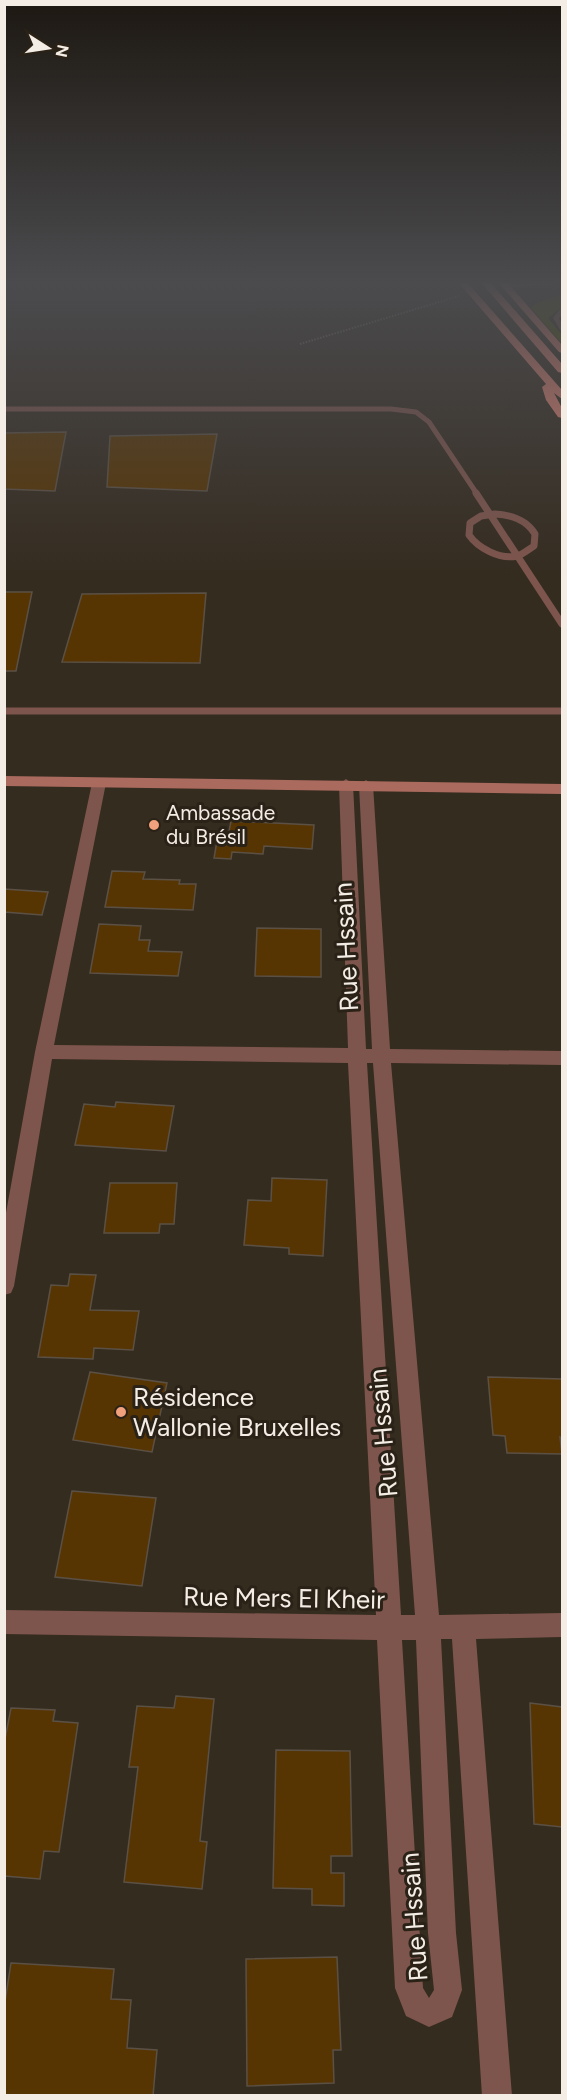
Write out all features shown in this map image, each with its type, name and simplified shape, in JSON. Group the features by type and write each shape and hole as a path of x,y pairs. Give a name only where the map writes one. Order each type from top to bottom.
{"highway":[{"path":"546,379 551,400 562,415"},
{"path":"547,379 562,396"}],"street":[{"path":"4,782 562,789"},
{"path":"4,1286 44,1052 99,783"},
{"name":"Rue Hssain","path":"356,785 381,1055 428,1627 442,1933 447,1990 447,1999 443,2007 436,2012 419,2010 410,2000 357,1054 356,785"},
{"path":"44,1052 562,1058"},
{"name":"Rue Mers El Kheir","path":"4,1622 389,1628 562,1625"},
{"path":"463,1626 497,2096"}],"lane":[{"path":"4,409 391,409 412,411 428,420 562,624"},
{"path":"490,514 520,519 534,531 536,540 534,546 517,556 492,552 477,544 470,538 468,531 470,523 490,514"},
{"path":"4,711 562,711"}],"building":[{"path":"66,432 55,491 4,489 4,433"},
{"path":"217,434 207,491 107,487 110,436"},
{"path":"4,592 32,592 16,671 4,671"},
{"path":"206,593 200,663 62,662 82,594"},
{"path":"231,821 314,825 312,849 264,846 263,854 232,852 231,859 214,858 217,841 227,842"},
{"path":"112,871 145,872 143,879 180,880 179,884 196,884 193,910 105,907"},
{"path":"4,889 48,892 42,915 4,912"},
{"path":"99,924 141,926 139,940 150,940 148,951 182,952 178,976 90,973"},
{"path":"257,928 321,929 321,977 255,976"},
{"path":"116,1102 174,1106 166,1151 75,1145 84,1104 115,1107"},
{"path":"272,1178 327,1180 323,1256 289,1254 289,1248 244,1245 248,1200 271,1201"},
{"path":"110,1183 177,1183 174,1224 160,1224 159,1233 104,1233"},
{"path":"70,1274 96,1275 90,1310 139,1311 133,1350 94,1348 93,1359 38,1357 51,1285 68,1286"},
{"name":"Résidence Wallonie Bruxelles","path":"90,1372 167,1383 152,1452 73,1440"},
{"path":"488,1377 562,1379 562,1438 560,1437 562,1454 507,1453 505,1436 493,1435"},
{"path":"72,1491 156,1498 142,1586 55,1577"},
{"path":"176,1696 214,1699 200,1841 207,1842 202,1889 124,1882 138,1767 129,1767 137,1706 174,1708"},
{"path":"530,1703 562,1707 562,1827 534,1824"},
{"path":"11,1708 55,1710 53,1721 78,1723 59,1852 44,1851 40,1879 4,1876 4,1744"},
{"path":"276,1750 350,1751 352,1856 331,1856 331,1873 344,1873 344,1906 312,1905 312,1889 273,1888"},
{"path":"337,1957 341,2050 333,2050 334,2083 247,2086 246,1959"},
{"path":"11,1963 114,1969 111,1999 131,2000 127,2048 157,2050 153,2096 4,2096 4,2008"}],"place":[{"name":"Ambassade du Brésil","path":"154,825"},
{"name":"Résidence Wallonie Bruxelles","path":"121,1412"}]}
